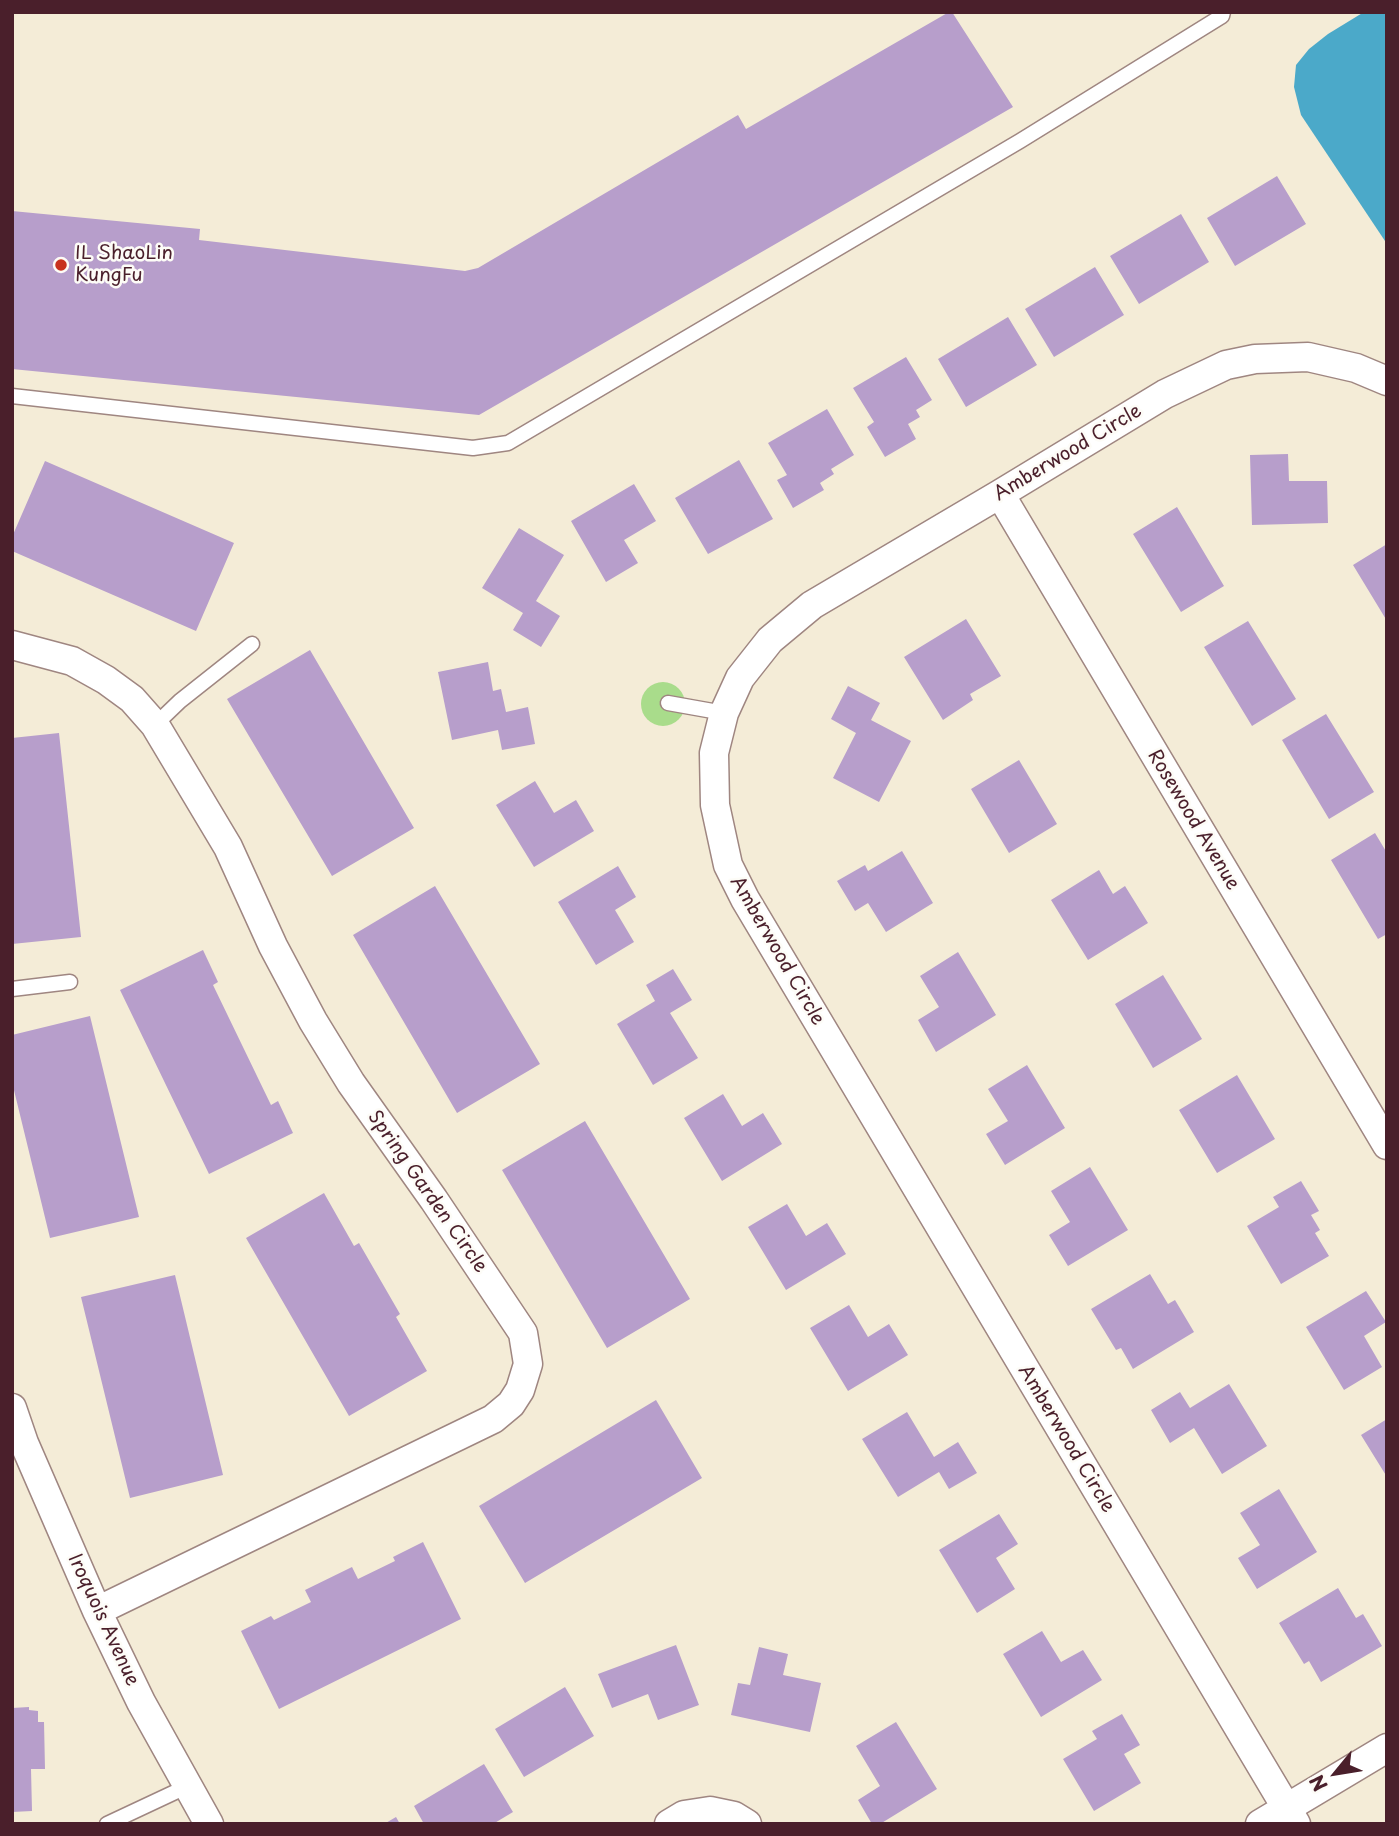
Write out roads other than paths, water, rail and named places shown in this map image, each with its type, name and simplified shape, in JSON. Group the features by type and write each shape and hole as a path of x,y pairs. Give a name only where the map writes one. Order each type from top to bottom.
{"street":[{"name":"Amberwood Circle","path":"1291,1816 745,899 729,865 715,805 714,754 724,713 740,678 771,640 812,604 1165,394 1226,365 1255,359 1308,358 1356,368 1387,381"},
{"name":"Rosewood Avenue","path":"1000,494 1387,1145"},
{"name":"Spring Garden Circle","path":"12,646 72,662 107,680 132,699 155,725 228,847 273,946 313,1021 351,1083 523,1333 528,1364 520,1390 511,1404 493,1419 97,1611"},
{"name":"Iroquois Avenue","path":"12,1408 29,1455 97,1611 141,1702 209,1824"},
{"path":"1260,1824 1291,1816 1387,1748"},
{"path":"669,1824 684,1815 710,1811 734,1816 747,1824"}],"lane":[{"path":"12,396 473,448 508,443 1020,141 1222,16 1223,12"},
{"path":"155,725 180,701 252,644"},
{"path":"668,703 724,713"},
{"path":"12,989 70,982"},
{"path":"107,1824 188,1786"}],"water":[{"path":"1364,12 1387,12 1387,244 1301,115 1294,87 1296,65 1309,49"}],"place":[{"name":"IL ShaoLin KungFu","path":"61,265"}]}
